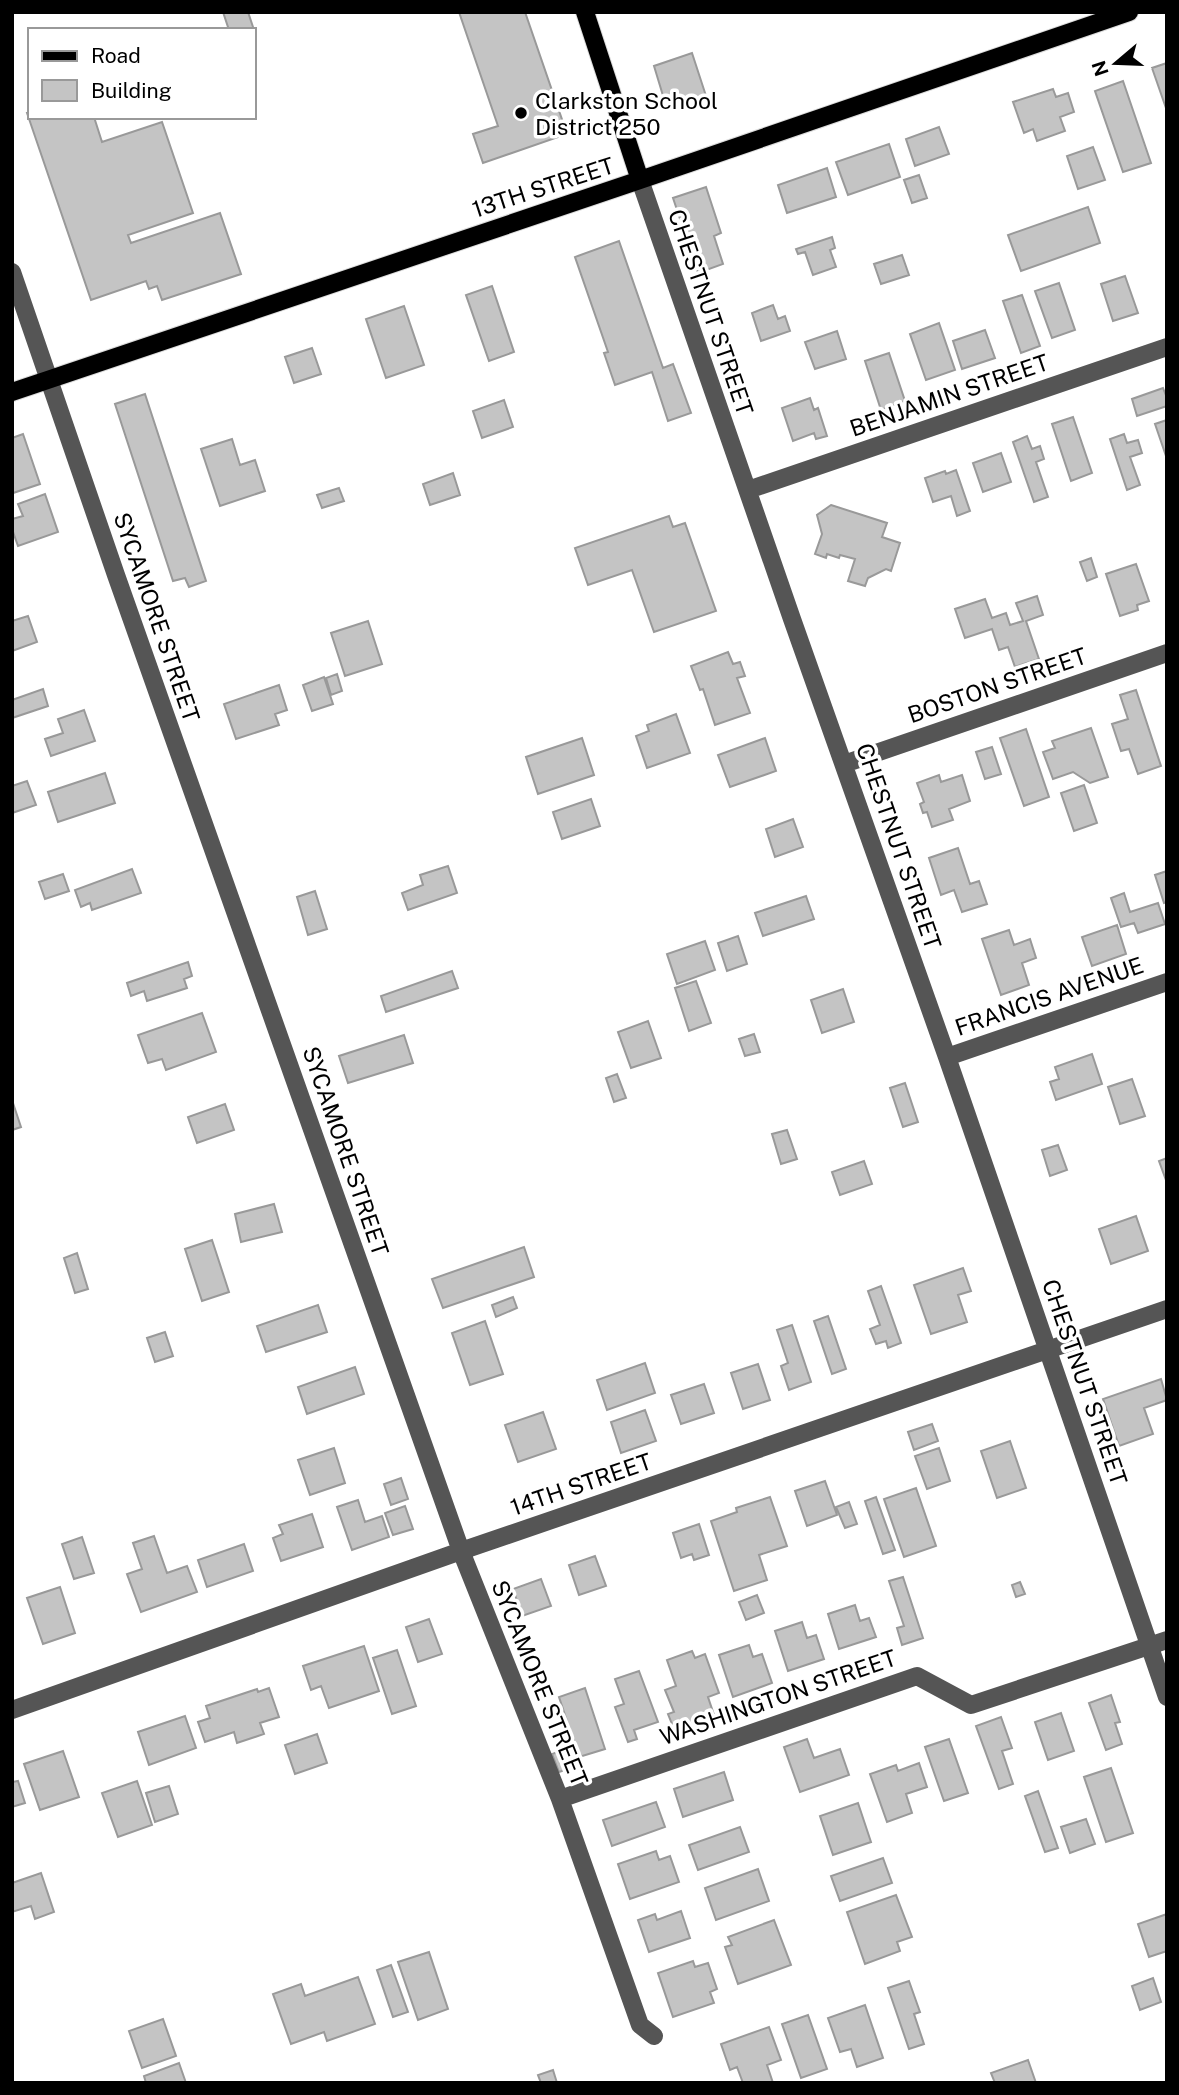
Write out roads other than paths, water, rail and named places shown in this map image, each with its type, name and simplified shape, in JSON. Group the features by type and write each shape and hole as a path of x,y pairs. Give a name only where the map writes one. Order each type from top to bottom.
{"main road":[{"name":"CHESTNUT STREET","path":"585,12 640,180"},
{"name":"13TH STREET","path":"12,392 1129,12"}],"street":[{"name":"CHESTNUT STREET","path":"640,180 947,1057 1167,1697"},
{"name":"SYCAMORE STREET","path":"12,272 116,575 461,1551 560,1799 640,2025 654,2036"},
{"name":"BENJAMIN STREET","path":"747,490 1167,347"},
{"name":"BOSTON STREET","path":"844,764 1167,653"},
{"name":"FRANCIS AVENUE","path":"947,1057 1167,982"},
{"name":"14TH STREET","path":"12,1710 461,1551 1167,1309"},
{"name":"WASHINGTON STREET","path":"560,1799 917,1676 971,1706 1167,1640"}],"place":[{"name":"Clarkston School District 250","path":"521,113"}]}
